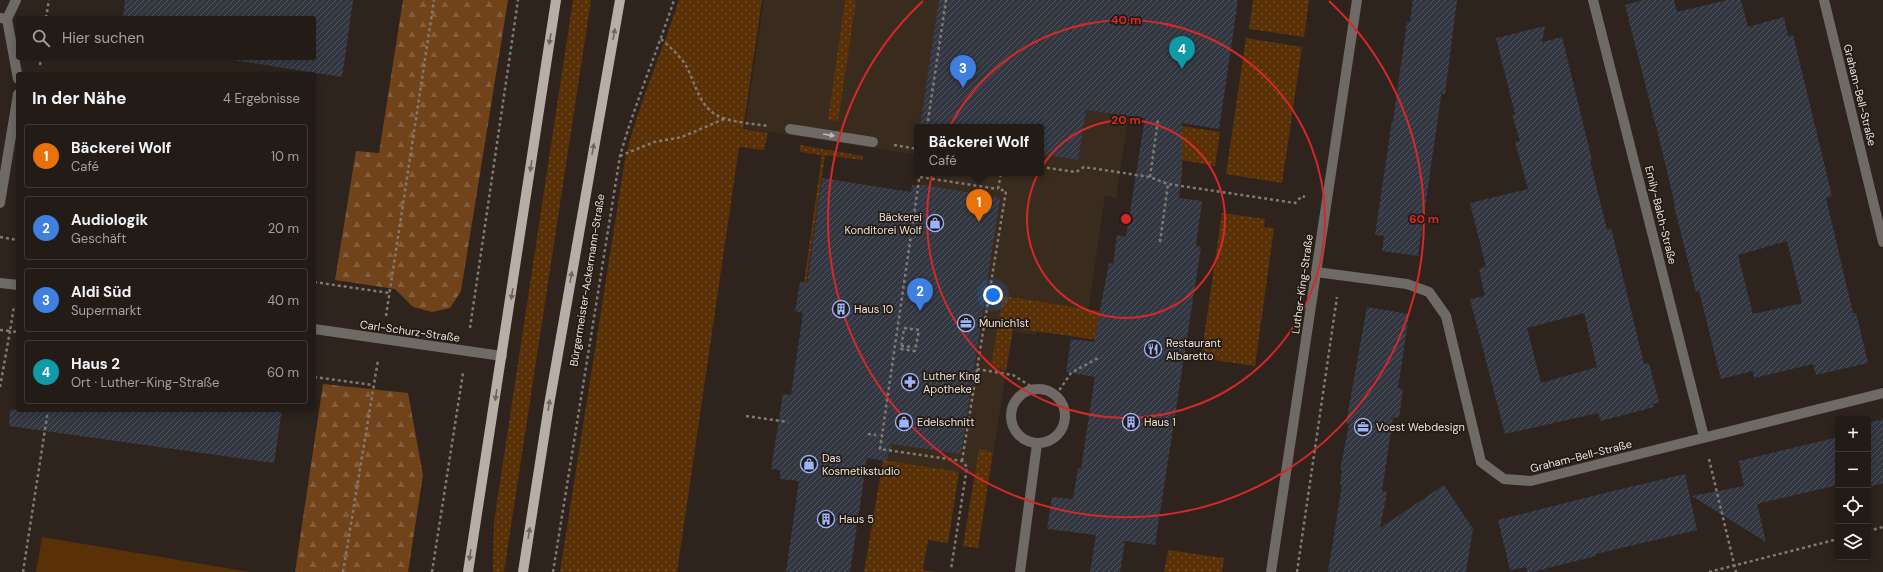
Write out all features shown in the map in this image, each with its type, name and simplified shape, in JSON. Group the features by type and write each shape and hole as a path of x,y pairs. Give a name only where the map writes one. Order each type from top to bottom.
{"main road":[{"path":"468,572 556,0"},
{"name":"Bürgermeister-Ackermann-Straße","path":"524,572 549,405 620,0"}],"street":[{"path":"16,0 3,18 16,72"},
{"name":"Luther-King-Straße","path":"1271,572 1357,0"},
{"name":"Emily-Balch-Straße","path":"1593,0 1704,437"},
{"name":"Graham-Bell-Straße","path":"1824,0 1883,242"},
{"path":"0,203 16,106"},
{"path":"790,129 873,142"},
{"name":"Graham-Bell-Straße","path":"1316,272 1407,284 1429,292 1446,316 1481,462 1504,479 1531,482 1704,437 1883,393"},
{"path":"0,283 16,285"},
{"name":"Carl-Schurz-Straße","path":"316,329 502,356"},
{"path":"1035,389 1042,389 1056,395 1065,410 1064,426 1060,434 1053,440 1037,444 1028,442 1021,438 1015,431 1011,422 1014,404 1026,392 1035,389"},
{"path":"1020,572 1037,444"}],"path":[{"path":"46,16 50,0"},
{"path":"343,572 373,385 382,339 434,0"},
{"path":"432,572 518,0"},
{"name":"Bürgermeister-Ackermann-Straße","path":"553,572 620,156 634,108 661,39 674,0"},
{"path":"927,124 946,0"},
{"path":"661,39 676,53 685,65 698,96 710,110 725,119 790,129"},
{"path":"620,156 654,142 682,137 725,119"},
{"path":"1150,177 1158,120"},
{"path":"1044,167 1076,172 1084,167 1150,177 1168,184 1295,203 1302,196 1327,200"},
{"path":"998,190 1000,176"},
{"path":"951,570 967,467 962,461 880,449 920,177 1006,191 962,461"},
{"path":"1160,242 1168,184"},
{"path":"0,237 16,240"},
{"path":"316,282 389,293"},
{"path":"904,328 919,330 915,351 901,348 902,346 904,328"},
{"path":"0,386 10,331 16,332"},
{"path":"895,345 912,347"},
{"path":"1056,395 1071,373 1098,358"},
{"path":"977,369 1012,375 1035,389"},
{"path":"316,377 373,385"},
{"path":"24,572 48,412"},
{"path":"746,416 788,422"},
{"path":"868,434 876,435"},
{"path":"1704,437 1736,572"},
{"path":"1871,530 1883,527"},
{"path":"1709,572 1835,540"}],"shaded area":[{"path":"573,0 591,0 504,572 493,572 494,522"},
{"path":"679,0 762,0 743,129 768,133 764,150 739,147 677,572 560,572 625,159 643,98"},
{"path":"764,0 1146,0 1116,198 1105,196 1088,312 1040,306 1036,335 1013,331 989,477 879,460 916,198 920,176 1044,176 1044,124 914,124 914,155 745,128"},
{"path":"845,0 856,0 838,121 828,120"},
{"path":"1253,0 1309,0 1304,37 1249,29"},
{"path":"1246,38 1302,47 1282,183 1226,174"},
{"path":"1169,124 1220,132 1215,166 1175,159"},
{"path":"800,145 863,156 862,160 825,155 806,283 804,283 822,155 800,152"},
{"path":"1222,213 1265,219 1264,227 1274,228 1255,366 1201,358"},
{"path":"1003,296 1104,312 1099,340 1013,328 1006,370 991,367"},
{"path":"979,449 993,452 978,548 963,546"},
{"path":"883,460 959,472 948,543 928,540 923,570 934,572 864,572"},
{"path":"42,537 250,572 36,572"},
{"path":"1168,550 1224,558 1222,572 1164,572"}],"green space":[{"path":"403,0 508,0 461,291 450,308 432,312 413,307 395,289 335,280 356,151 379,153"},
{"path":"323,384 408,393 423,475 408,572 295,572"}],"building":[{"path":"125,0 353,0 342,77 233,60 316,60 316,16 123,16"},
{"path":"939,0 1238,0 1219,129 1182,123 1182,172 1179,198 1202,201 1196,246 1201,247 1155,545 1125,541 1120,572 1090,572 1096,535 1047,529 1052,497 1073,499 1078,468 1081,469 1095,377 1066,372 1071,339 1094,342 1109,263 1113,264 1117,235 1126,237 1145,118 1086,110 1078,160 1044,154 1044,124 920,124"},
{"path":"1413,0 1457,0 1445,94 1443,95 1442,90 1418,256 1382,251 1384,236 1375,235 1407,22 1410,22"},
{"path":"1643,0 1674,0 1677,12 1727,0 1741,0 1748,27 1784,17 1788,36 1793,35 1832,196 1826,198 1853,313 1856,313 1868,363 1816,375 1813,364 1754,378 1753,371 1721,379 1699,291 1696,292 1625,5","holes":["1787,241 1802,303 1753,314 1738,255"]},
{"path":"1545,26 1542,42 1562,37 1592,160 1590,160 1607,230 1611,228 1644,364 1649,363 1659,402 1653,404 1654,407 1601,421 1598,413 1505,434 1470,299 1485,296 1479,269 1486,267 1470,203 1528,189 1515,142 1520,141 1512,115 1515,114 1496,38","holes":["1584,313 1597,367 1541,383 1527,328"]},
{"path":"822,178 911,192 912,185 924,185 1000,198 961,454 892,444 886,461 867,458 850,572 786,572 799,481 780,479 780,470 771,469 783,394 791,395 803,313 795,311 800,282 807,283"},
{"path":"1367,307 1409,314 1398,388 1403,389 1399,418 1393,417 1382,491 1387,492 1380,528 1444,485 1473,529 1466,572 1328,572 1342,485 1340,485 1342,470 1340,470 1349,424 1346,423"},
{"path":"10,410 16,410 16,412 282,412 274,463 9,426"},
{"path":"1883,419 1883,483 1871,486 1871,452 1871,422"},
{"path":"1835,438 1835,486 1757,504 1766,542 1692,496 1744,486 1739,461"},
{"path":"1685,474 1697,530 1596,554 1596,556 1532,572 1527,572 1526,567 1510,570 1498,520"}],"place":[{"name":"Haus 2","path":"1182,69"},
{"name":"Aldi Süd","path":"963,88"},
{"name":"Bäckerei Wolf","path":"979,222"},
{"name":"Bäckerei Konditorei Wolf","path":"935,223"},
{"name":"Haus 10","path":"841,309"},
{"name":"Audiologik","path":"920,311"},
{"name":"Munich1st","path":"966,323"},
{"name":"Restaurant Albaretto","path":"1153,349"},
{"name":"Luther King Apotheke","path":"910,382"},
{"name":"Edelschnitt","path":"904,422"},
{"name":"Haus 1","path":"1131,422"},
{"name":"Voest Webdesign","path":"1363,427"},
{"name":"Das Kosmetikstudio","path":"809,464"},
{"name":"Haus 5","path":"826,519"}]}
